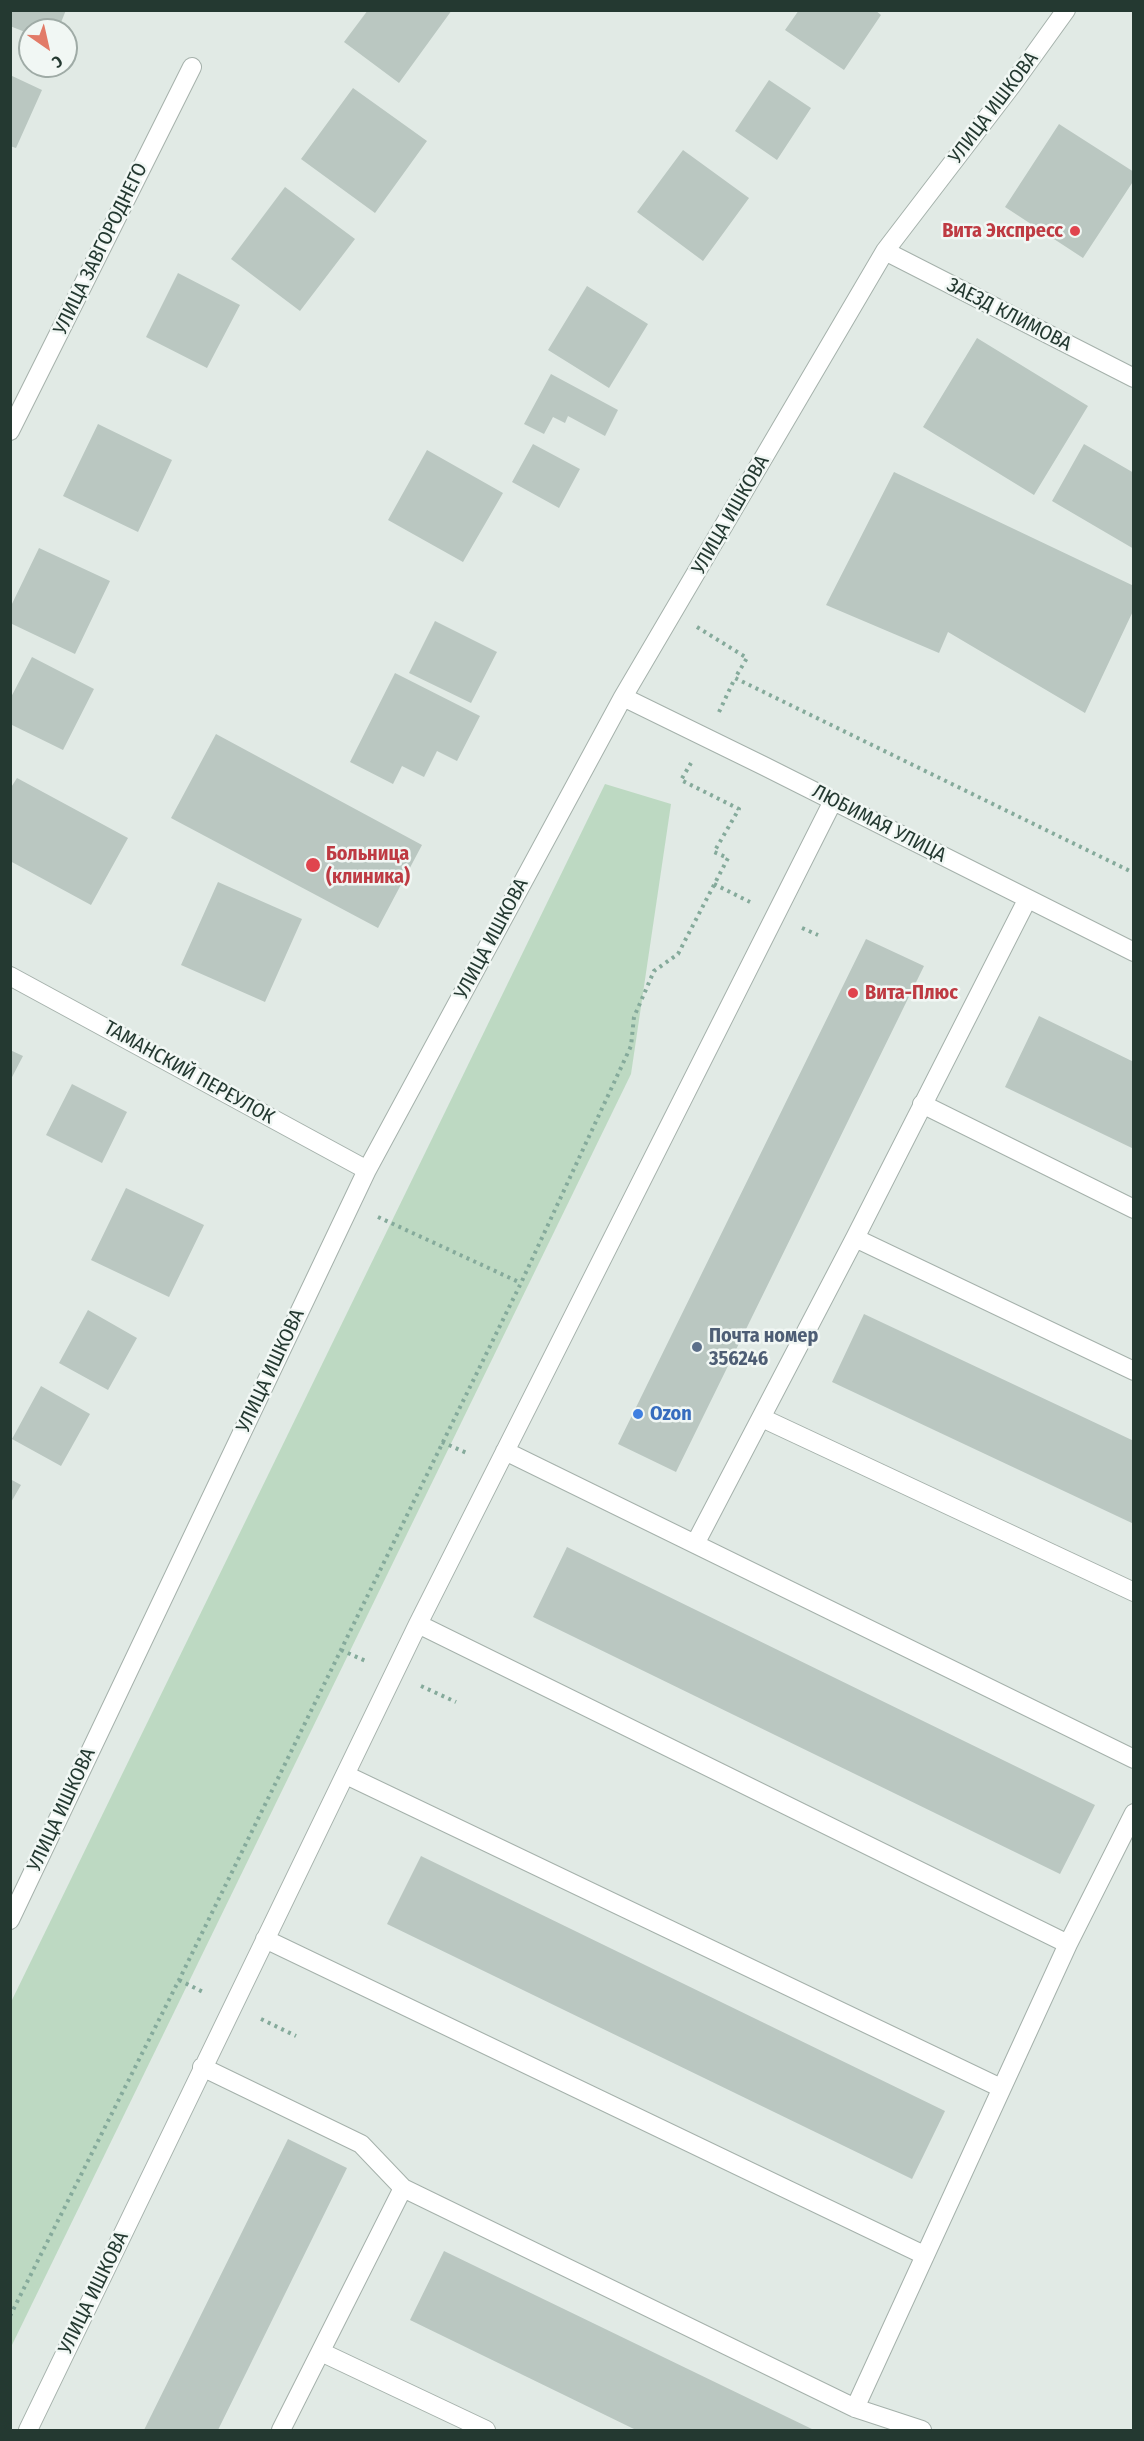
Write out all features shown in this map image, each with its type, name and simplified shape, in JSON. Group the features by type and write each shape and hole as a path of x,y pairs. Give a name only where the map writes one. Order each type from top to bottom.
{"street":[{"name":"УЛИЦА ИШКОВА","path":"10,1920 367,1170 623,697 885,251 1012,85 1066,10"},
{"name":"УЛИЦА ЗАВГОРОДНЕГО","path":"10,431 192,67"},
{"name":"ЗАЕЗД КЛИМОВА","path":"885,251 1134,378"},
{"name":"ЛЮБИМАЯ УЛИЦА","path":"623,697 1134,952"},
{"name":"УЛИЦА ИШКОВА","path":"28,2430 417,1624 833,801"},
{"path":"695,1544 1028,900"},
{"name":"ТАМАНСКИЙ ПЕРЕУЛОК","path":"10,976 367,1170"},
{"path":"922,1104 1134,1209"},
{"path":"855,1238 1134,1371"},
{"path":"762,1418 1134,1592"},
{"path":"504,1451 1134,1759"},
{"path":"417,1624 1068,1944"},
{"path":"346,1775 1001,2088"},
{"path":"855,2408 1068,1944 1134,1813"},
{"path":"265,1939 924,2255"},
{"path":"202,2067 361,2144 403,2188 855,2408 922,2430"},
{"path":"282,2430 403,2188"},
{"path":"321,2352 486,2430"}],"path":[{"path":"674,613 747,658 735,678 1134,873"},
{"path":"10,2316 521,1283 631,1046 634,1017 654,971 678,954 728,858 714,852 738,808 681,780"},
{"path":"378,1216 521,1283"}],"green space":[{"path":"605,784 671,804 631,1074 11,2347 11,2002"}],"building":[{"path":"10,10 66,10 63,18 18,18 18,29 10,26"},
{"path":"368,10 452,10 399,83 344,42"},
{"path":"799,10 875,10 881,15 844,70 785,30"},
{"path":"10,75 42,90 16,148 10,146"},
{"path":"769,80 811,108 777,160 735,131"},
{"path":"353,88 427,141 375,213 301,159"},
{"path":"1059,124 1134,172 1134,180 1083,258 1005,207"},
{"path":"683,150 749,198 703,261 637,212"},
{"path":"285,187 355,239 300,311 231,259"},
{"path":"178,273 240,305 207,368 146,337"},
{"path":"587,286 648,324 609,388 548,350"},
{"path":"977,338 1088,406 1034,495 923,427"},
{"path":"551,374 618,410 605,436 568,416 565,423 553,417 544,434 524,424"},
{"path":"98,424 172,460 138,532 63,496"},
{"path":"533,444 580,469 559,508 512,482"},
{"path":"1084,444 1134,473 1134,549 1052,501"},
{"path":"427,450 503,493 463,562 388,520"},
{"path":"894,472 1134,586 1134,609 1085,713 948,632 939,653 826,605"},
{"path":"39,548 110,581 75,654 10,623 10,608"},
{"path":"435,621 497,652 471,703 409,673"},
{"path":"32,657 94,689 63,750 10,724 10,699"},
{"path":"395,673 480,716 457,761 437,751 424,777 402,766 393,784 350,762"},
{"path":"216,734 422,845 378,928 171,818"},
{"path":"17,778 128,838 91,905 10,861 10,789"},
{"path":"218,882 302,919 265,1002 181,965"},
{"path":"866,939 924,966 676,1472 618,1444"},
{"path":"1039,1016 1134,1062 1134,1149 1005,1087"},
{"path":"10,1050 23,1056 10,1081"},
{"path":"72,1084 127,1112 102,1163 46,1135"},
{"path":"126,1188 204,1225 169,1297 91,1260"},
{"path":"88,1310 137,1338 108,1390 59,1363"},
{"path":"864,1314 1134,1441 1134,1524 832,1382"},
{"path":"41,1386 90,1414 61,1466 12,1439"},
{"path":"10,1479 21,1485 10,1504"},
{"path":"567,1547 1095,1805 1060,1874 533,1617"},
{"path":"421,1856 945,2111 912,2179 387,1924"},
{"path":"288,2139 347,2168 218,2430 144,2430"},
{"path":"444,2251 814,2430 636,2430 410,2320"}],"place":[{"name":"Вита Экспресс","path":"1075,231"},
{"name":"Больница (клиника)","path":"313,865"},
{"name":"Вита-Плюс","path":"853,993"},
{"name":"Почта номер 356246","path":"697,1347"},
{"name":"Ozon","path":"638,1414"}]}
